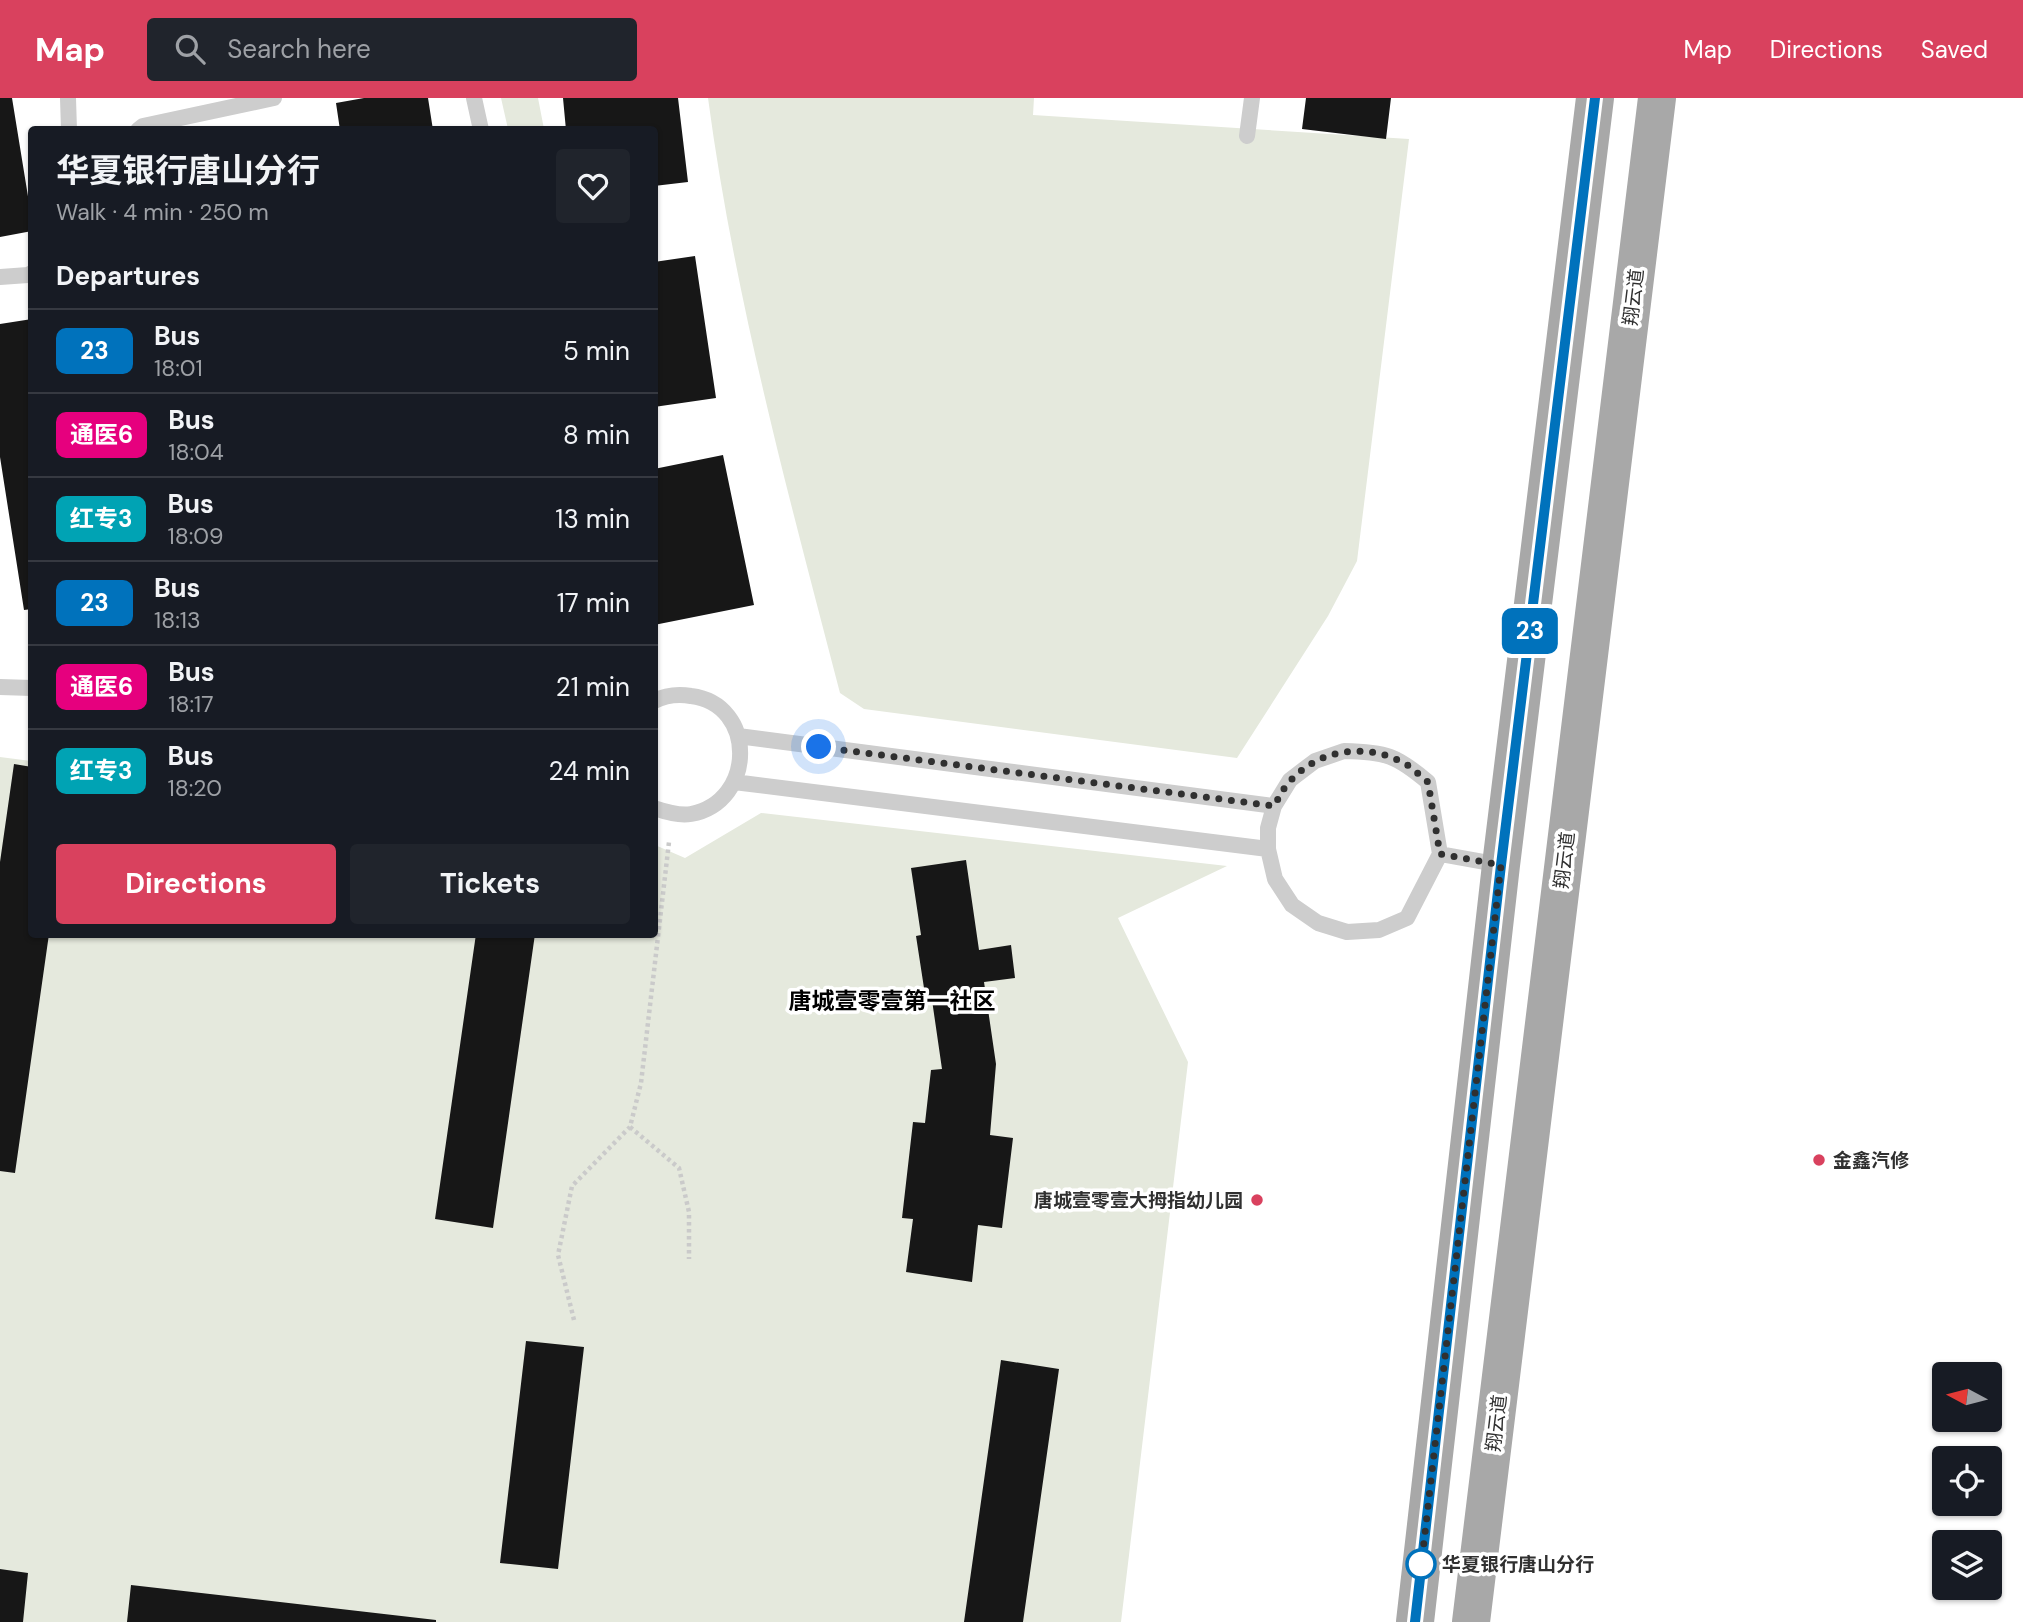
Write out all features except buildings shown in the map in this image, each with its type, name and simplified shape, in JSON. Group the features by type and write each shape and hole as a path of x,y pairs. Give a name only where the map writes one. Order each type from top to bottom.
{"main road":[{"path":"1415,1622 1501,865 1595,98"},
{"name":"翔云道","path":"1471,1622 1657,98"}],"lane":[{"path":"68,98 69,126"},
{"path":"143,126 274,98"},
{"path":"474,98 480,126"},
{"path":"1247,136 1252,98"},
{"path":"0,277 28,275"},
{"path":"0,687 28,688"},
{"path":"658,699 679,695 698,697 716,705 730,719 738,736 741,752 740,767 724,797 708,808 691,814 673,814 658,809"},
{"path":"738,736 1274,806"},
{"path":"1344,751 1375,751 1404,762 1428,782 1440,854 1407,918 1378,930 1348,932 1318,923 1292,905 1275,879 1268,849 1268,828 1274,806 1290,780 1315,761 1344,751"},
{"path":"734,782 1268,849"},
{"path":"1440,854 1501,865"}],"path":[{"path":"574,1320 558,1255 572,1186 630,1126 641,1083 673,814"},
{"path":"630,1126 679,1168 690,1212 689,1259"}],"shaded area":[{"path":"501,98 538,98 543,126 507,126"},
{"path":"708,98 1034,98 1033,115 1409,139 1357,561 1328,616 1237,758 864,709 840,693 748,323 719,174"},
{"path":"0,757 28,761 28,938 658,938 658,846 685,858 761,813 1227,866 1118,918 1188,1062 1121,1622 0,1622"}],"bus line":[{"name":"23","path":"1415,1622 1501,865 1595,98"}],"place":[{"name":"金鑫汽修","path":"1819,1160"},
{"name":"唐城壹零壹大拇指幼儿园","path":"1257,1200"},
{"name":"华夏银行唐山分行","path":"1421,1564"}],"district":[{"name":"唐城壹零壹第一社区","path":"892,1001"}],"route":[{"path":"819,747 1274,806 1290,780 1315,761 1344,751 1375,751 1404,762 1428,782 1440,854 1501,865 1421,1568 1421,1564"}]}
